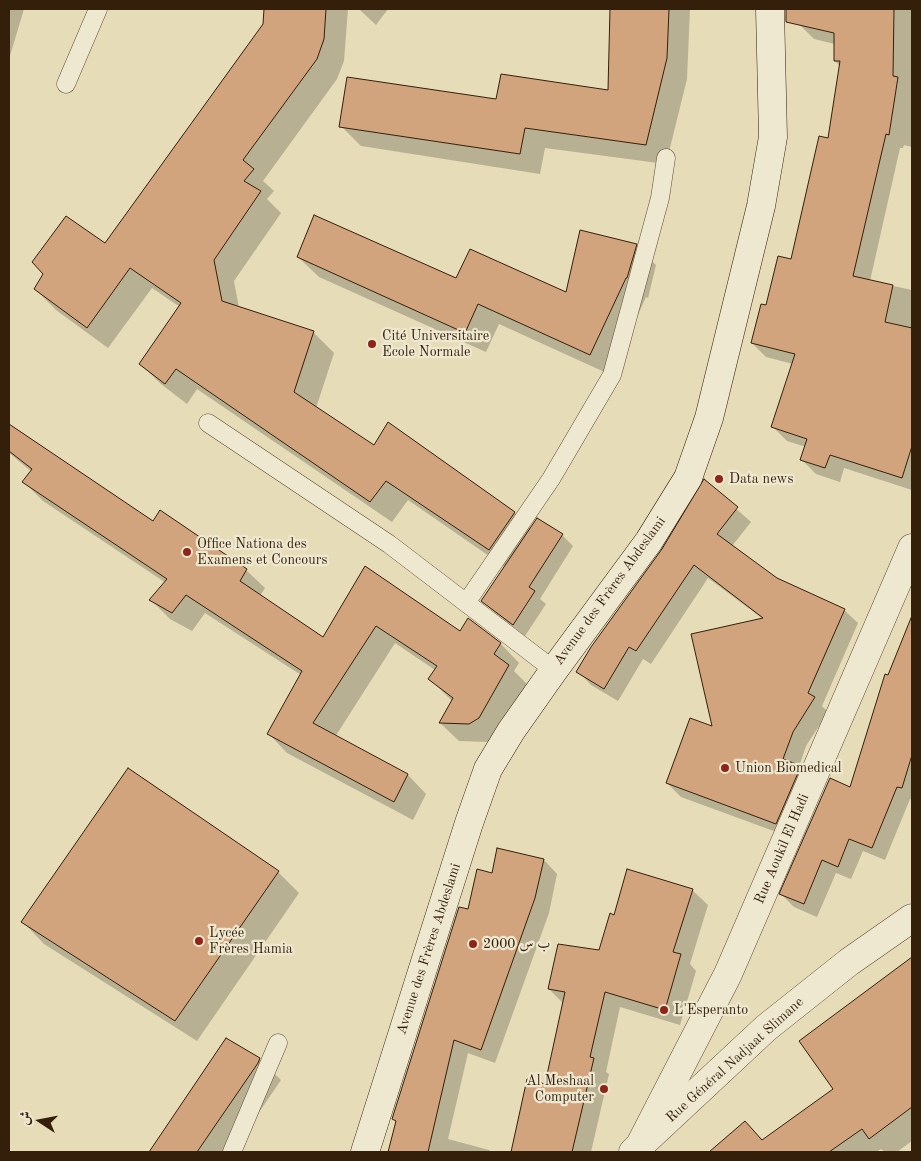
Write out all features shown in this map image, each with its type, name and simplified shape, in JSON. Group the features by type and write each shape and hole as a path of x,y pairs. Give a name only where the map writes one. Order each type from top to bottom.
{"main road":[{"name":"Avenue des Frères Abdeslami","path":"365,1152 469,823 488,769 511,731 554,670 649,541 688,478 709,418 761,206 773,137 770,9"},
{"name":"Rue Aoukil El Hadi","path":"636,1148 728,974 912,548"},
{"name":"Rue Général Nadjaat Slimane","path":"636,1148 766,1028 849,962 912,918"}],"lane":[{"path":"66,84 98,9"},
{"path":"466,603 552,479 612,375 660,198 666,158"},
{"path":"208,424 389,544 554,670"},
{"path":"232,1152 278,1043"}],"building":[{"path":"264,9 326,9 324,39 317,59 243,160 254,169 244,181 261,191 214,260 222,301 314,331 294,392 374,445 388,422 515,512 489,550 386,481 370,502 176,369 165,384 139,364 181,303 130,268 87,328 34,289 43,274 32,262 66,216 105,243 263,24"},
{"path":"610,9 669,9 667,58 646,145 525,128 520,154 339,127 347,77 496,99 501,74 608,90"},
{"path":"786,9 894,9 893,76 898,77 889,135 886,134 853,276 893,285 885,322 912,328 912,446 902,478 830,455 825,468 800,460 807,439 771,427 795,354 751,343 761,304 766,305 778,256 791,259 819,136 828,138 840,61 834,61 834,33 786,22"},
{"path":"314,215 456,278 470,249 566,292 580,230 637,244 627,278 590,355 478,304 465,333 297,257"},
{"path":"9,424 153,521 160,510 247,569 240,581 323,637 365,566 460,631 468,618 501,643 494,654 509,665 479,718 469,724 439,723 453,698 428,679 437,666 376,626 313,723 408,774 394,802 267,734 302,671 186,595 172,613 149,600 167,579 22,482 32,469 9,451"},
{"path":"704,479 738,507 717,534 777,578 845,609 808,693 815,697 793,732 783,759 801,766 776,824 666,783 690,718 712,726 691,634 763,618 694,565 636,651 629,647 604,689 576,672 591,647 662,549"},
{"path":"537,518 563,534 529,587 535,591 513,625 481,601"},
{"path":"911,618 912,755 902,788 897,787 872,848 849,839 838,867 822,860 804,904 779,894 830,778 850,787 885,674 888,675"},
{"path":"128,768 279,871 175,1021 21,922"},
{"path":"497,848 544,859 535,898 481,1050 454,1040 428,1152 388,1152 396,1121 392,1119 459,907 468,909 477,869 492,873"},
{"path":"627,869 693,889 673,952 681,954 665,1010 605,992 590,1057 594,1058 572,1152 511,1152 527,1079 545,1084 565,992 548,989 558,944 599,950 610,913 614,915"},
{"path":"912,957 912,1107 869,1139 862,1129 829,1152 709,1152 745,1121 762,1140 833,1089 799,1041"},
{"path":"226,1038 260,1058 258,1063 197,1152 149,1152"}],"place":[{"name":"Cité Universitaire Ecole Normale","path":"372,344"},
{"name":"Data news","path":"719,479"},
{"name":"Office Nationa des Examens et Concours","path":"187,552"},
{"name":"Union Biomedical","path":"725,768"},
{"name":"Lycée Frères Hamia","path":"199,941"},
{"name":"ب س 2000","path":"473,944"},
{"name":"L'Esperanto","path":"664,1010"},
{"name":"Al Meshaal Computer","path":"604,1089"}]}
